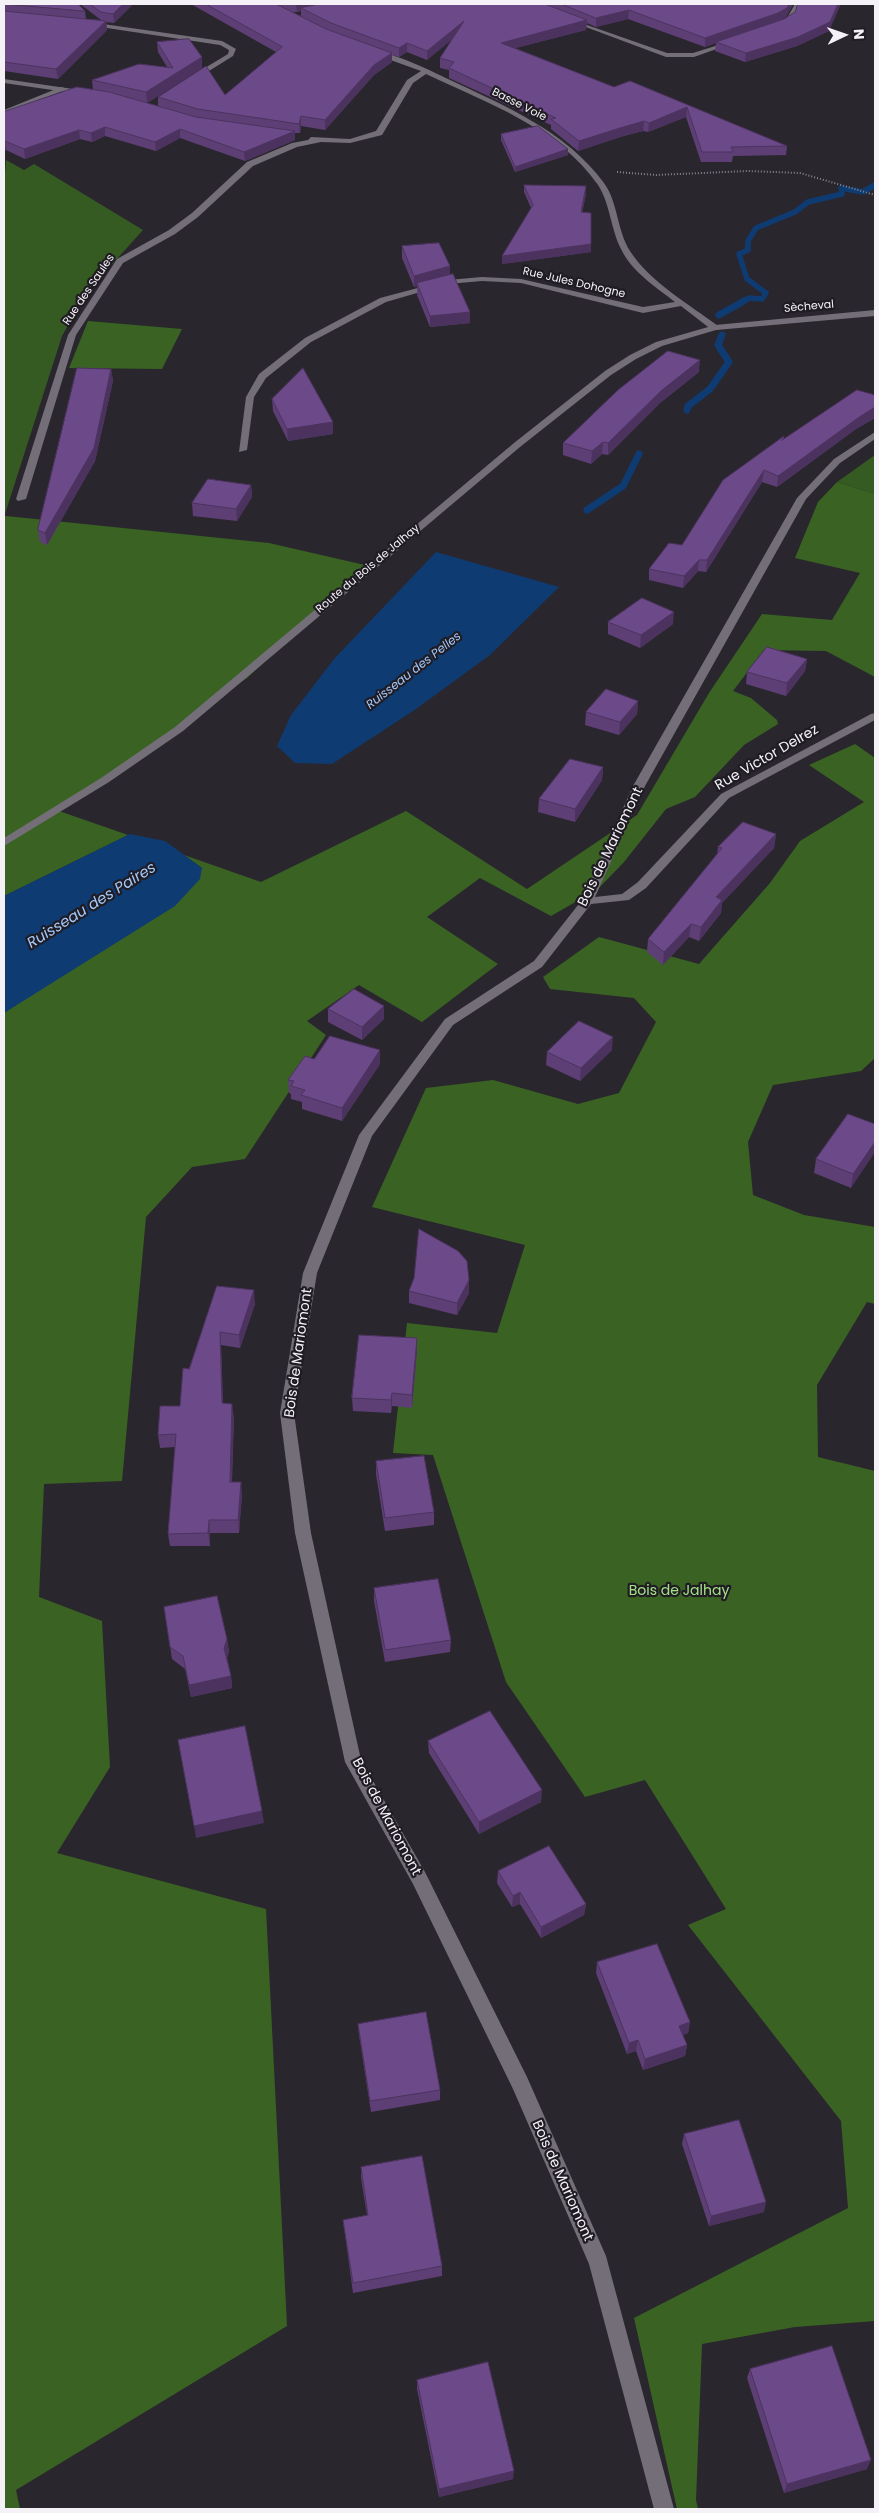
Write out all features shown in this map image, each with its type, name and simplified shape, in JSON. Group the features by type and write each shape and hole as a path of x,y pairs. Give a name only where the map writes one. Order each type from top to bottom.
{"street":[{"path":"773,28 790,19 798,4"},
{"path":"87,14 99,25"},
{"path":"558,15 666,56 694,55 739,40"},
{"path":"81,23 222,43 233,49 232,55 186,83"},
{"name":"Basse Voie","path":"364,48 426,71 511,112 545,131 576,156 602,185 625,250 645,275 684,302 715,328"},
{"name":"Rue des Saules","path":"21,499 72,335 120,261 172,232 195,215 250,164 295,145 320,140 360,139 378,133 410,82 426,71"},
{"path":"4,81 96,94"},
{"path":"4,112 64,89"},
{"name":"Rue des Saules","path":"295,136 320,140"},
{"name":"Rue Jules Dohogne","path":"242,450 250,397 262,376 308,340 383,300 448,282 482,279 522,281 643,310 684,302"},
{"name":"Sècheval","path":"745,324 875,312"},
{"name":"Route du Bois de Jalhay","path":"4,843 105,780 179,729 406,536 608,373 659,344 715,328 745,324"},
{"name":"Bois de Mariomont","path":"664,2509 599,2263 520,2084 418,1878 354,1762 303,1534 287,1413 310,1273 366,1135 449,1022 538,964 588,902 639,786 802,498 837,461 875,435"},
{"name":"Rue Victor Delrez","path":"588,902 625,897 642,885 725,796 826,740 875,716"}],"path":[{"path":"587,169 656,175 748,171 800,173 875,195"}],"green space":[{"path":"6,160 24,170 34,164 143,230 87,292 62,336 4,517 4,188"},
{"path":"88,321 182,329 162,369 69,368"},
{"path":"875,455 875,494 837,482"},
{"path":"837,482 875,494 875,677 826,651 764,650 733,691 751,698 777,720 778,724 744,745 695,797 666,809 624,862 598,889 551,916 480,878 427,917 498,964 422,1022 359,985 307,1021 326,1035 245,1159 192,1167 146,1217 122,1481 44,1484 39,1597 102,1621 110,1767 57,1853 266,1909 287,2326 16,2490 20,2509 4,2509 4,1013 63,974 202,868 184,855 261,882 406,811 527,889 637,815 709,693 762,614 832,620 860,573 795,558 818,502"},
{"path":"4,517 269,543 369,566 247,678 59,811 128,835 4,896"},
{"name":"Bois de Jalhay","path":"855,744 875,758 875,1058 861,1071 773,1085 748,1142 753,1195 804,1215 875,1227 875,1304 867,1302 817,1385 818,1457 875,1471 875,2321 795,2327 702,2344 696,2500 698,2509 677,2509 634,2318 848,2208 841,2121 688,1925 726,1909 645,1780 585,1797 506,1682 433,1455 393,1453 407,1323 497,1333 525,1245 372,1207 426,1088 493,1080 578,1104 619,1093 656,1022 634,998 550,989 543,977 599,937 699,964 770,883 800,841 864,802 809,765"}],"water":[{"path":"436,552 559,587 490,655 416,709 332,764 295,763 277,746 291,715 334,659"},
{"name":"Ruisseau des Paires","path":"130,834 165,841 202,868 200,879 175,906 4,1013 4,896"}],"building":[{"path":"4,4 78,4 85,11"},
{"path":"90,4 123,4 113,14 101,12"},
{"path":"206,4 276,4 326,29 392,53 374,65 325,120 301,116 299,124 198,109 158,97 206,66 225,95 282,47"},
{"path":"319,4 545,4 587,20 501,43 614,87 630,81 787,146 731,147 733,152 702,152 687,107 649,123 644,121 579,141 551,119 556,118 449,68 454,62 440,58 464,21 427,51 407,43 399,48 331,23 301,8"},
{"path":"562,4 789,4 787,8 778,13 705,38 629,10 596,18"},
{"path":"798,4 838,4 830,22 798,37 746,53 716,42 784,19 795,12"},
{"path":"4,11 106,21 56,69 4,62"},
{"path":"189,39 202,57 146,92 92,80 139,64 173,68 157,42"},
{"path":"77,87 109,92 196,117 295,131 244,152 180,129 155,142 105,127 91,133 79,130 24,149 4,141 4,112"},
{"path":"538,126 568,149 515,167 501,134"},
{"path":"524,185 586,186 581,212 591,213 591,244 502,256 533,205"},
{"path":"439,243 450,266 414,276 402,246"},
{"path":"453,274 470,312 430,316 417,283"},
{"path":"668,351 700,360 661,391 608,443 603,442 592,451 563,443 618,390"},
{"path":"77,368 111,369 94,448 45,533 38,530"},
{"path":"303,368 333,422 287,429 272,399"},
{"path":"857,390 875,395 875,407 778,476 764,470 707,560 699,560 684,576 649,569 669,543 682,545 723,480 784,436 782,440"},
{"path":"208,479 251,485 236,509 192,503"},
{"path":"642,598 674,612 641,635 608,622"},
{"path":"767,647 807,659 787,683 747,672"},
{"path":"606,689 638,701 620,722 586,712"},
{"path":"570,759 603,767 575,809 539,799"},
{"path":"743,822 776,834 716,897 722,900 701,927 691,924 664,952 648,939 722,848 718,847"},
{"path":"354,989 384,1006 362,1027 328,1009"},
{"path":"579,1021 613,1037 581,1068 547,1052"},
{"path":"330,1036 380,1050 342,1108 301,1095 305,1090 291,1086 294,1081 288,1080 305,1056 314,1059"},
{"path":"848,1114 875,1124 875,1142 853,1174 816,1159"},
{"path":"419,1229 458,1251 467,1261 469,1280 457,1303 409,1291 414,1278"},
{"path":"217,1286 254,1290 239,1335 220,1332 222,1403 232,1404 230,1482 241,1482 238,1520 209,1520 208,1533 168,1534 176,1434 158,1435 160,1406 180,1406 183,1368 189,1369"},
{"path":"359,1335 417,1338 412,1395 392,1393 391,1400 352,1398"},
{"path":"424,1456 434,1512 385,1518 376,1461"},
{"path":"438,1579 451,1640 385,1650 374,1588"},
{"path":"217,1596 227,1639 224,1648 231,1676 189,1685 183,1656 170,1647 164,1607"},
{"path":"490,1711 542,1790 479,1822 428,1741"},
{"path":"245,1726 262,1811 194,1826 178,1740"},
{"path":"549,1846 586,1904 541,1927 520,1892 513,1896 498,1871"},
{"path":"657,1944 690,2022 679,2026 687,2045 645,2059 638,2040 629,2043 597,1962"},
{"path":"426,2012 440,2090 370,2101 358,2024"},
{"path":"739,2120 766,2202 711,2216 684,2134"},
{"path":"422,2156 442,2266 353,2283 343,2220 368,2215 361,2167"},
{"path":"832,2346 871,2460 787,2484 750,2369"},
{"path":"488,2362 514,2471 439,2489 417,2380"}],"waterway":[{"name":"Ruisseau des Pelles","path":"741,302 749,298 762,299 766,293 747,279 739,254 748,250 748,241 756,228 795,212 808,202 842,194 841,188 863,192 875,185"},
{"name":"Ruisseau des Pelles","path":"719,315 744,301"},
{"name":"Ruisseau des Pelles","path":"687,410 688,406 710,389 729,362 718,345 722,335"},
{"name":"Ruisseau des Pelles","path":"587,510 623,486 639,454"}]}
